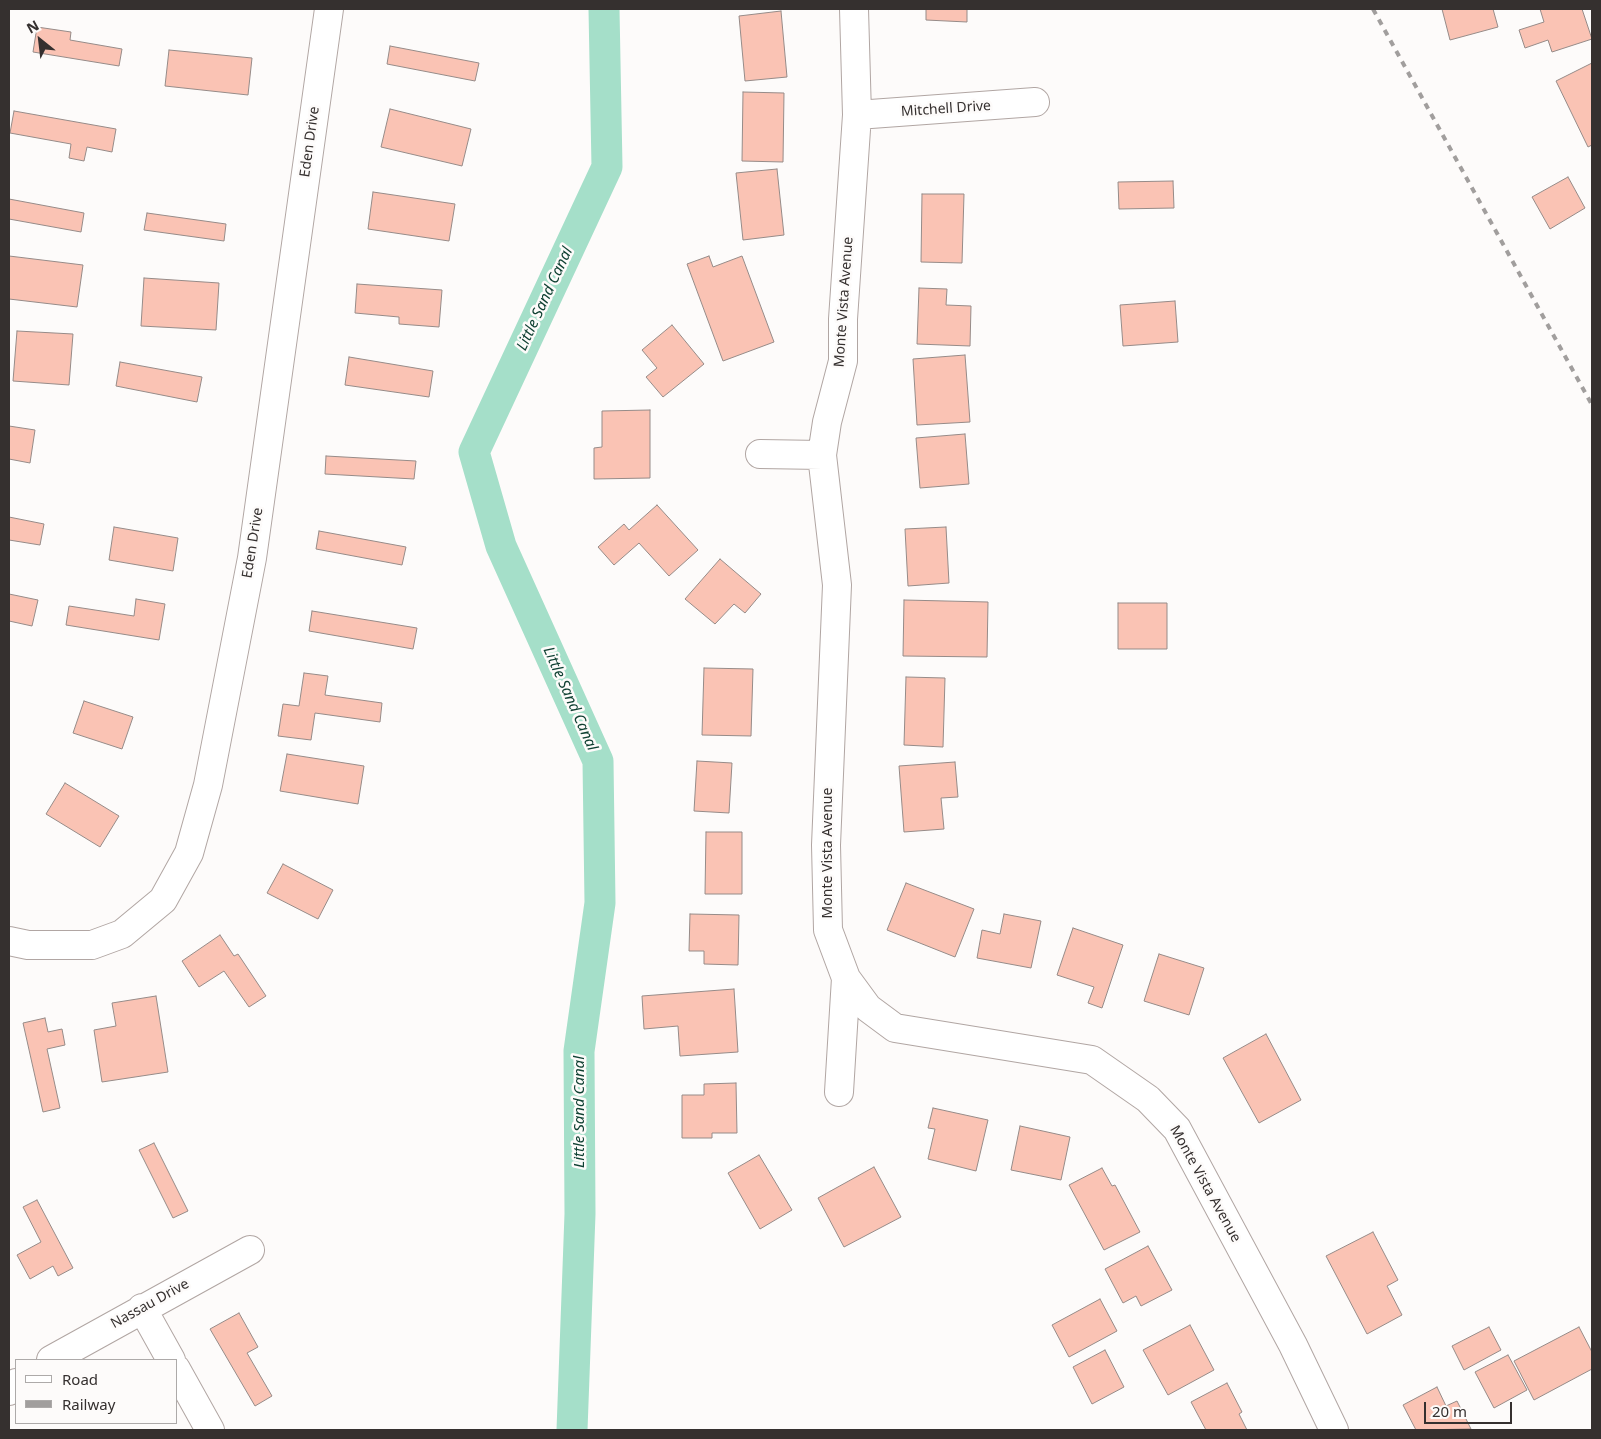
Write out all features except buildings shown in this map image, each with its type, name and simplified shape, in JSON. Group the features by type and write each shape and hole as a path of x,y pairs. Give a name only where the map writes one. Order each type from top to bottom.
{"street":[{"name":"Eden Drive","path":"9,941 28,945 92,945 122,934 163,900 190,853 208,785 252,558 329,9"},
{"name":"Monte Vista Avenue","path":"854,9 857,115 843,319 843,361 827,422 822,455 837,585 826,845 828,930 846,978 868,1008 895,1028 1092,1060 1148,1099 1177,1129 1293,1345 1334,1430"},
{"name":"Mitchell Drive","path":"857,115 1035,102"},
{"path":"760,454 822,455"},
{"path":"839,1092 846,978"},
{"name":"Nassau Drive","path":"53,1359 250,1250"},
{"path":"142,1308 170,1359"},
{"path":"178,1373 210,1430"}],"waterway":[{"name":"Little Sand Canal","path":"572,1430 580,1214 579,1051 600,903 598,761 501,546 474,452 607,167 604,9"}],"railway":[{"path":"1373,9 1592,405"}]}
